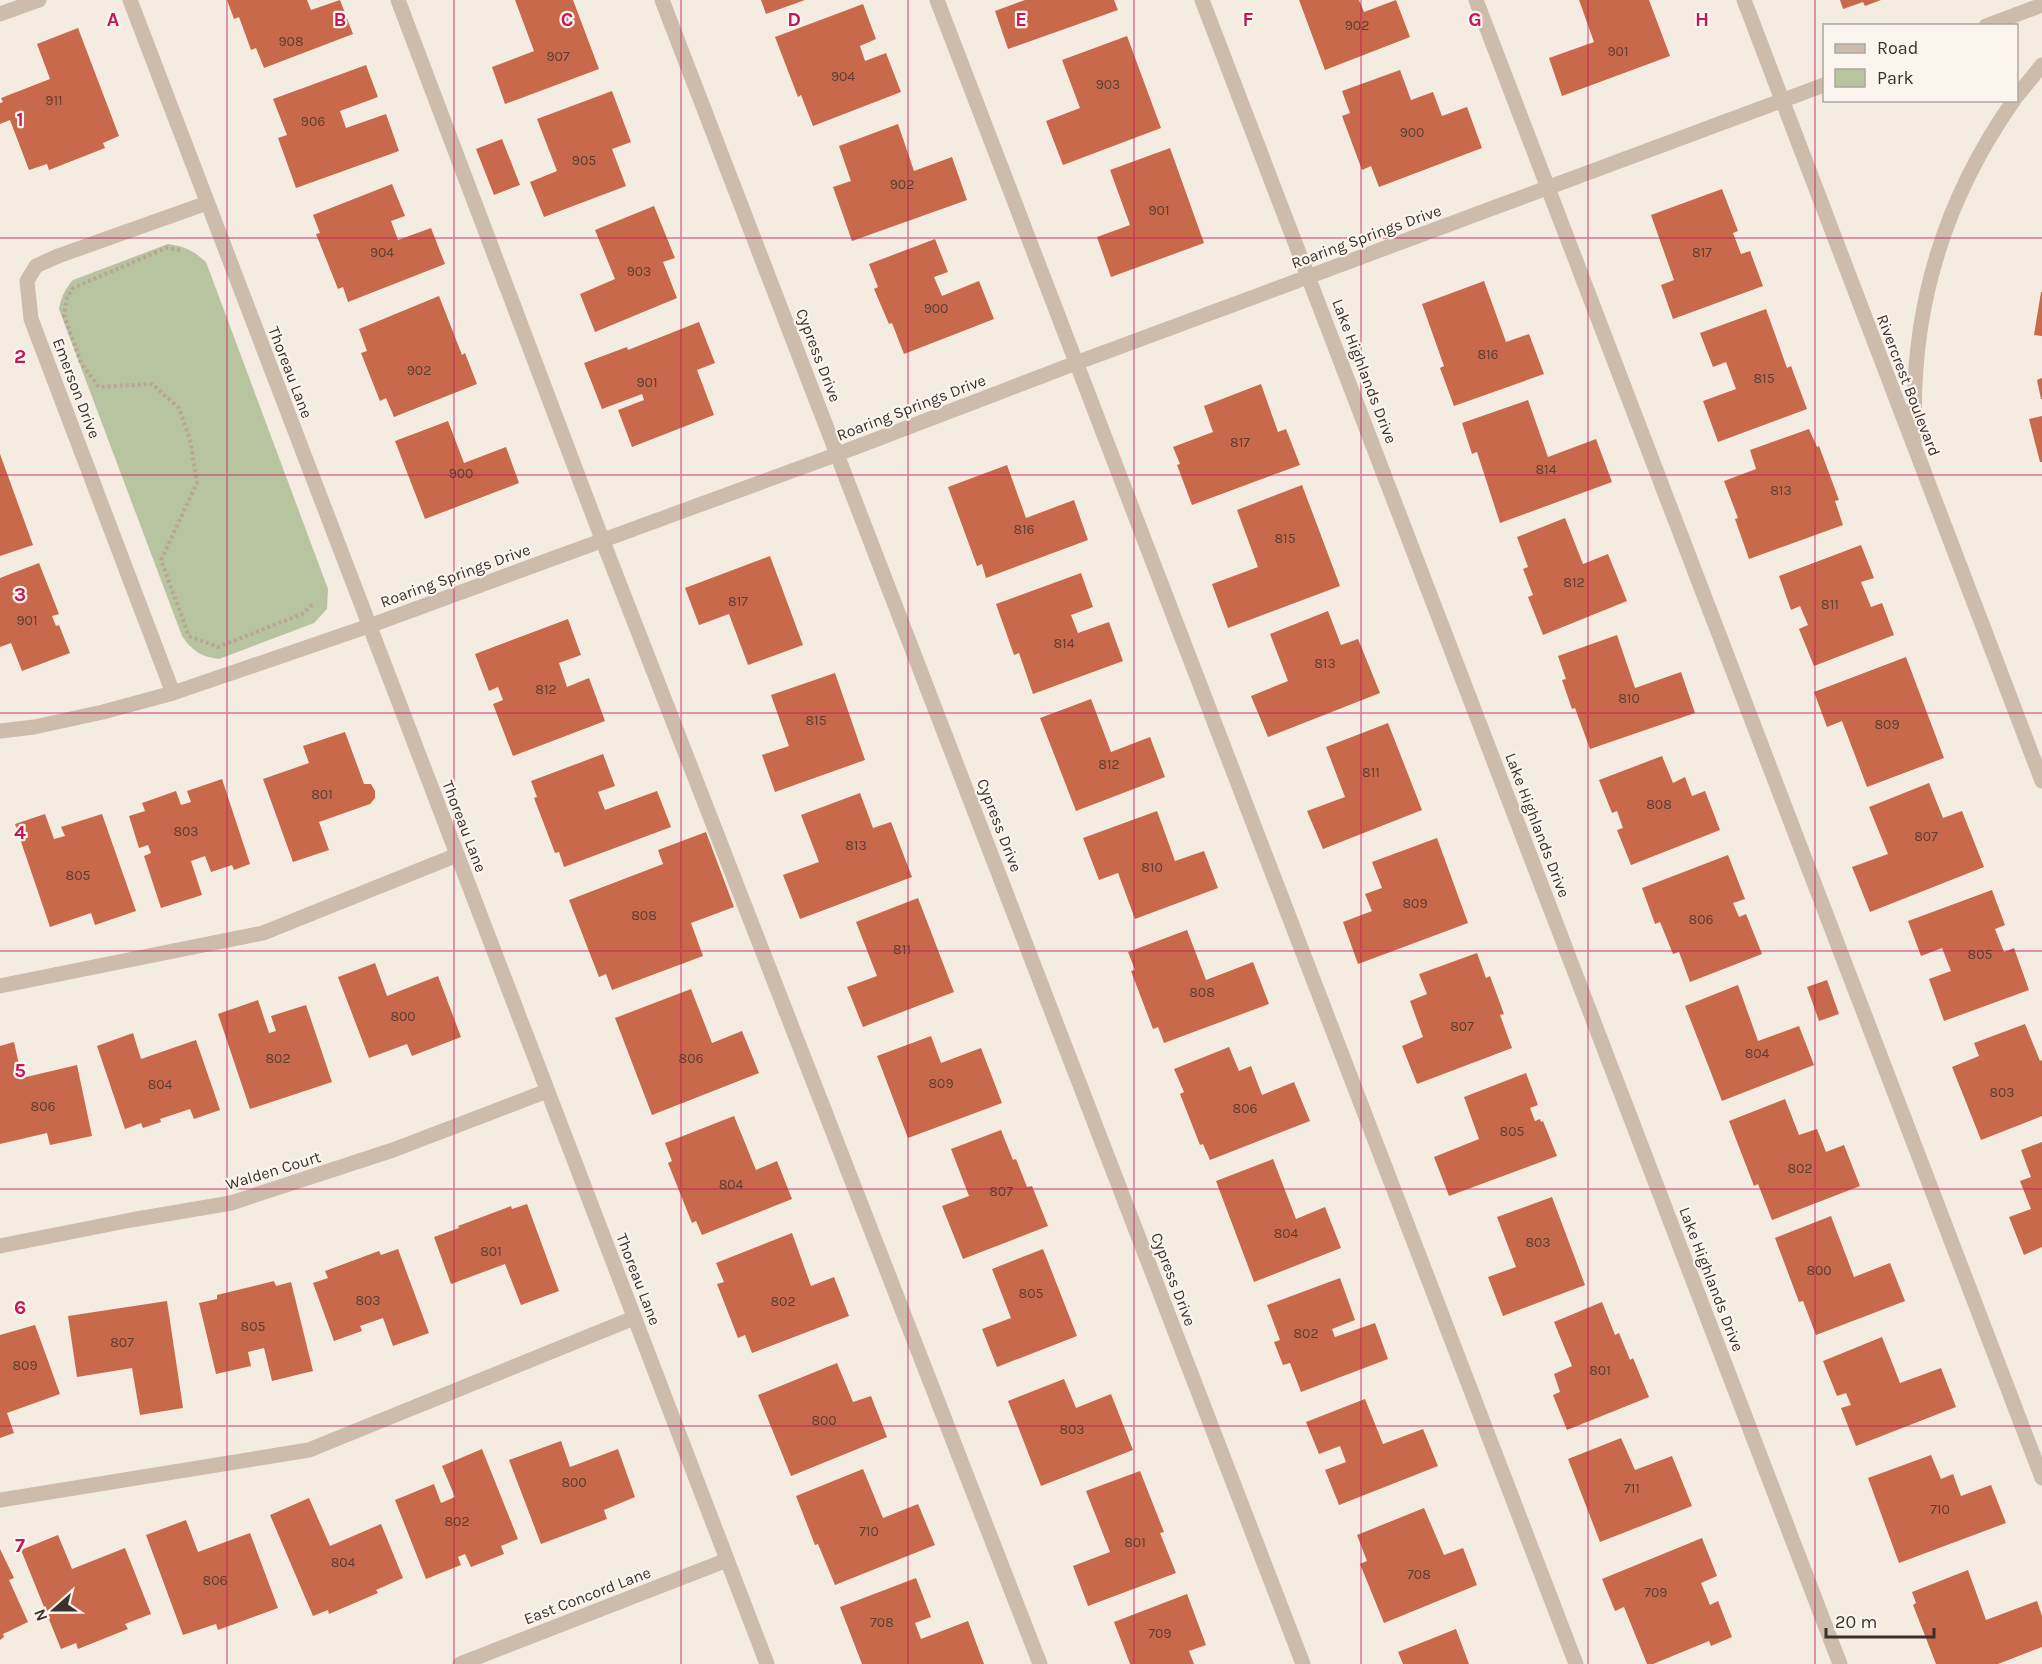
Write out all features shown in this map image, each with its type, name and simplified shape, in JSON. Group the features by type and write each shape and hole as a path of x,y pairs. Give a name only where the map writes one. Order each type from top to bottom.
{"street":[{"path":"0,14 39,0"},
{"name":"Thoreau Lane","path":"129,0 767,1664"},
{"path":"398,0 602,539 1040,1664"},
{"name":"Cypress Drive","path":"662,0 1303,1664"},
{"path":"937,0 1576,1664"},
{"name":"Lake Highlands Drive","path":"1202,0 1840,1664"},
{"path":"1476,0 2042,1478"},
{"name":"Rivercrest Boulevard","path":"1744,0 2042,781"},
{"path":"1989,24 2014,7 2042,5"},
{"path":"2018,95 2042,65"},
{"name":"Roaring Springs Drive","path":"0,731 34,727 92,715 173,693 369,626 838,454 1076,363 1823,85"},
{"path":"1916,454 1914,405 1916,357 1923,308 1935,261 1951,214 1971,170 2013,102"},
{"name":"Emerson Drive","path":"173,693 31,320 27,281 36,266 58,256 207,203"},
{"path":"0,986 263,933 457,855"},
{"name":"Walden Court","path":"0,1246 231,1203 393,1150 547,1091"},
{"path":"0,1500 309,1450 634,1318"},
{"name":"East Concord Lane","path":"462,1664 727,1560"}],"path":[{"path":"180,250 166,248 73,288 67,297 64,315 81,363 99,387 152,384 179,408 190,440 197,483 160,560 189,636 218,646 302,614 313,604"}],"green space":[{"path":"168,244 188,250 206,262 328,589 327,609 314,623 219,659 207,657 198,652 182,636 59,309 64,293 73,280"}],"building":[{"path":"227,0 307,0 311,10 340,0 353,34 264,68 256,48 251,50 239,17 234,19"},
{"path":"515,0 573,0 599,69 505,104 492,67 534,51"},
{"path":"761,0 805,0 766,14"},
{"path":"1025,0 1114,0 1118,10 1008,49 995,11"},
{"path":"1299,0 1359,0 1364,12 1396,0 1410,37 1325,70"},
{"path":"1579,0 1649,0 1670,56 1562,96 1549,58 1594,42"},
{"path":"1840,0 1881,0 1865,6 1863,2 1843,9"},
{"path":"863,4 876,39 860,46 865,61 886,53 901,92 813,126 801,95 798,97 775,37"},
{"path":"78,28 119,136 103,143 105,148 49,170 47,164 29,170 10,120 0,124 0,103 3,102 1,98 50,79 37,44"},
{"path":"1127,36 1161,128 1063,165 1046,121 1080,108 1062,60"},
{"path":"366,65 378,97 340,111 346,128 386,114 399,151 296,188 278,138 287,135 273,99"},
{"path":"1400,70 1411,100 1433,92 1442,116 1467,107 1482,148 1379,187 1371,166 1362,170 1342,116 1350,113 1342,91"},
{"path":"612,91 631,142 612,149 626,186 544,217 530,182 557,171 537,119"},
{"path":"898,124 914,171 952,157 967,200 852,241 833,187 851,181 839,146"},
{"path":"502,139 520,185 494,195 476,149"},
{"path":"1170,148 1204,243 1111,277 1097,237 1130,225 1110,170"},
{"path":"392,184 405,216 391,221 398,240 431,228 445,264 348,302 343,287 338,289 316,234 320,233 313,215"},
{"path":"1722,189 1738,231 1733,233 1741,254 1750,251 1763,286 1673,319 1661,285 1674,280 1651,215"},
{"path":"654,206 675,258 663,262 677,298 595,332 580,294 615,279 595,230"},
{"path":"935,239 948,272 934,277 942,296 979,281 994,319 904,354 892,323 889,324 874,289 878,287 869,264"},
{"path":"1484,281 1506,342 1529,334 1544,374 1454,406 1440,368 1444,366 1422,304"},
{"path":"2042,292 2042,336 2034,335"},
{"path":"439,296 462,355 465,353 477,384 394,417 386,398 380,401 361,353 367,351 359,329"},
{"path":"1766,309 1787,368 1791,366 1807,409 1718,442 1703,401 1736,389 1726,362 1713,367 1700,333"},
{"path":"699,322 715,363 697,370 714,415 632,447 618,410 644,400 642,394 602,409 584,363 627,347 628,350"},
{"path":"2042,378 2042,399 2041,399 2037,380"},
{"path":"1261,384 1278,432 1286,429 1300,465 1192,505 1177,465 1180,464 1173,447 1213,432 1204,406"},
{"path":"1528,400 1548,457 1596,439 1612,482 1500,523 1477,452 1472,454 1462,423"},
{"path":"2042,416 2042,462 2040,462 2029,419"},
{"path":"448,421 464,463 506,447 519,483 425,519 395,441"},
{"path":"1809,429 1817,447 1819,446 1839,500 1835,501 1843,525 1749,559 1735,519 1738,518 1724,481 1756,469 1750,450"},
{"path":"0,454 33,545 0,556"},
{"path":"1007,465 1026,518 1074,500 1088,540 986,578 982,564 977,566 948,487"},
{"path":"1302,485 1340,586 1228,628 1212,584 1258,567 1237,510"},
{"path":"1565,518 1583,564 1608,554 1627,601 1543,635 1528,597 1533,595 1523,569 1528,567 1517,537"},
{"path":"1861,545 1874,578 1861,582 1871,607 1882,603 1894,635 1814,666 1799,629 1808,625 1800,606 1791,610 1779,576"},
{"path":"770,556 803,645 748,665 729,614 699,625 685,588"},
{"path":"39,563 59,614 52,616 56,626 59,625 70,653 22,671 11,643 0,647 0,578"},
{"path":"1081,573 1093,607 1071,615 1078,633 1109,622 1123,661 1033,694 1019,653 1014,655 996,604"},
{"path":"1328,611 1341,645 1358,639 1380,693 1268,737 1251,696 1288,681 1270,634"},
{"path":"568,619 581,655 559,663 567,687 589,678 605,721 513,756 493,704 503,700 498,687 489,691 475,654"},
{"path":"1617,635 1635,688 1681,672 1695,713 1590,749 1562,680 1566,679 1558,656"},
{"path":"1906,657 1944,758 1867,787 1842,721 1827,727 1814,692"},
{"path":"835,673 865,760 775,792 762,755 789,746 771,695"},
{"path":"1091,699 1111,752 1150,737 1165,777 1076,811 1040,718"},
{"path":"1388,723 1422,810 1323,849 1307,811 1345,797 1326,747"},
{"path":"345,732 364,784 371,784 375,791 375,798 370,804 319,822 329,850 293,862 263,779 309,763 303,746"},
{"path":"603,754 615,786 598,792 605,810 657,791 671,827 564,867 559,852 555,853 534,798 537,797 531,781"},
{"path":"1662,756 1673,783 1685,777 1692,796 1705,791 1720,830 1631,865 1617,830 1623,828 1617,811 1612,813 1599,780"},
{"path":"222,779 250,864 234,870 232,865 211,872 205,856 191,861 202,895 161,908 144,856 151,853 148,845 139,848 129,816 145,811 142,803 176,791 181,805 191,802 187,791"},
{"path":"1929,783 1943,818 1962,811 1984,867 1870,912 1852,867 1888,854 1869,807"},
{"path":"860,793 873,828 891,822 912,877 800,919 783,875 819,862 801,815"},
{"path":"1157,811 1175,861 1204,851 1218,888 1135,919 1118,873 1099,880 1083,838"},
{"path":"45,814 54,839 65,836 61,827 102,814 136,911 95,925 91,913 50,927 15,824"},
{"path":"706,832 734,907 691,923 703,956 612,990 606,974 599,977 569,900 663,864 658,850"},
{"path":"1437,838 1468,923 1358,964 1343,922 1372,911 1365,894 1382,888 1372,862"},
{"path":"1728,855 1745,899 1733,903 1739,917 1746,914 1762,954 1690,982 1679,952 1673,954 1660,922 1655,924 1642,888"},
{"path":"1992,890 2005,925 1995,929 2004,952 2014,948 2029,990 1944,1021 1929,979 1951,971 1942,948 1921,956 1908,921"},
{"path":"918,898 954,992 863,1027 847,987 877,976 856,922"},
{"path":"1187,930 1206,980 1253,962 1269,1004 1164,1043 1158,1027 1153,1029 1131,971 1135,970 1128,952"},
{"path":"1477,953 1486,978 1490,976 1504,1014 1500,1015 1512,1048 1417,1084 1402,1046 1423,1037 1410,1001 1427,994 1419,974"},
{"path":"375,963 387,996 438,976 461,1037 412,1056 407,1044 369,1058 338,977"},
{"path":"1827,980 1839,1014 1819,1021 1807,987"},
{"path":"1738,985 1758,1041 1799,1026 1814,1065 1722,1101 1685,1006"},
{"path":"691,989 712,1043 742,1031 759,1073 652,1115 615,1018"},
{"path":"258,1000 269,1033 276,1031 271,1016 306,1005 332,1082 250,1109 218,1014"},
{"path":"2025,1024 2040,1061 2042,1060 2042,1116 1981,1140 1952,1067 1979,1056 1974,1043"},
{"path":"133,1033 141,1059 196,1040 220,1110 194,1119 190,1109 160,1119 161,1122 143,1128 141,1123 125,1129 97,1046"},
{"path":"931,1036 941,1063 981,1048 1002,1103 908,1138 877,1056"},
{"path":"14,1042 22,1078 77,1065 92,1136 50,1145 47,1133 0,1144 0,1046"},
{"path":"1229,1047 1239,1071 1251,1066 1262,1095 1294,1082 1310,1121 1210,1160 1203,1144 1200,1145 1180,1094 1184,1092 1174,1069"},
{"path":"1526,1073 1538,1105 1530,1108 1535,1121 1540,1119 1541,1122 1543,1121 1557,1156 1449,1196 1434,1157 1479,1139 1464,1097"},
{"path":"1785,1099 1799,1135 1817,1129 1826,1152 1844,1145 1860,1186 1772,1220 1758,1184 1754,1186 1729,1121"},
{"path":"734,1116 756,1170 777,1161 792,1199 702,1235 696,1221 692,1223 668,1163 672,1161 665,1143"},
{"path":"1001,1130 1027,1187 1032,1186 1048,1226 963,1259 942,1206 969,1196 951,1149"},
{"path":"2042,1142 2042,1247 2024,1255 2009,1217 2031,1209 2020,1181 2031,1177 2021,1150"},
{"path":"1273,1159 1296,1219 1325,1207 1341,1248 1254,1282 1216,1181"},
{"path":"1552,1197 1585,1285 1503,1316 1488,1277 1516,1267 1497,1217"},
{"path":"527,1204 559,1291 521,1305 505,1264 451,1284 434,1237 511,1206 512,1209"},
{"path":"1831,1216 1854,1277 1890,1263 1905,1301 1816,1335 1803,1301 1799,1302 1775,1238"},
{"path":"792,1233 811,1286 834,1277 849,1316 752,1353 745,1335 738,1338 717,1284 724,1282 716,1263"},
{"path":"398,1249 429,1333 393,1346 383,1318 360,1326 362,1331 334,1341 313,1283 328,1278 325,1271 379,1251 381,1255"},
{"path":"1043,1249 1077,1336 997,1367 982,1329 1011,1318 992,1269"},
{"path":"1340,1278 1355,1320 1332,1329 1335,1337 1375,1323 1388,1359 1301,1392 1290,1363 1283,1365 1274,1342 1280,1340 1267,1305"},
{"path":"274,1281 276,1286 291,1282 313,1371 272,1381 264,1348 248,1352 251,1366 216,1374 199,1303 217,1299 217,1295"},
{"path":"167,1301 183,1408 140,1415 132,1368 77,1377 68,1316"},
{"path":"1602,1302 1615,1335 1619,1333 1630,1360 1633,1358 1649,1397 1567,1430 1553,1395 1560,1392 1554,1374 1572,1366 1554,1322"},
{"path":"35,1325 60,1394 7,1413 14,1433 0,1438 0,1335"},
{"path":"1882,1337 1900,1383 1941,1368 1956,1407 1856,1446 1841,1408 1851,1405 1846,1393 1837,1396 1823,1361"},
{"path":"837,1363 853,1402 871,1396 887,1437 791,1476 758,1395"},
{"path":"1064,1379 1076,1408 1111,1394 1133,1450 1041,1486 1008,1401"},
{"path":"1365,1399 1383,1444 1423,1429 1438,1466 1339,1505 1325,1470 1346,1462 1340,1446 1319,1454 1306,1422"},
{"path":"1621,1438 1635,1470 1672,1456 1692,1506 1600,1542 1568,1459"},
{"path":"561,1441 570,1467 618,1449 635,1497 604,1510 607,1519 541,1544 509,1460"},
{"path":"482,1449 518,1539 501,1546 504,1554 471,1567 465,1554 458,1557 461,1565 426,1579 395,1500 434,1484 441,1503 455,1497 442,1466"},
{"path":"1931,1455 1941,1479 1953,1474 1961,1496 1991,1485 2006,1523 1899,1563 1868,1478"},
{"path":"863,1469 883,1518 918,1504 935,1545 835,1585 818,1544 815,1545 796,1496"},
{"path":"1140,1471 1164,1532 1160,1533 1176,1573 1088,1606 1073,1566 1110,1552 1086,1491"},
{"path":"309,1498 330,1546 381,1524 403,1578 376,1590 378,1593 329,1614 328,1610 313,1616 270,1515"},
{"path":"1424,1508 1444,1555 1463,1548 1477,1585 1384,1623 1360,1564 1367,1561 1357,1535"},
{"path":"186,1520 198,1552 250,1533 278,1608 218,1630 216,1624 183,1635 146,1535"},
{"path":"58,1535 72,1569 125,1548 151,1614 125,1624 128,1629 78,1649 76,1643 61,1649 21,1550"},
{"path":"1702,1538 1717,1576 1701,1583 1710,1605 1718,1601 1732,1637 1711,1646 1709,1641 1653,1664 1647,1664 1624,1607 1615,1611 1602,1579"},
{"path":"0,1549 14,1578 9,1580 28,1622 3,1634 4,1637 0,1640"},
{"path":"1968,1570 1986,1620 2037,1601 2042,1616 2042,1647 1998,1664 1936,1664 1913,1605 1916,1603 1912,1592"},
{"path":"916,1578 931,1617 915,1623 921,1639 968,1621 984,1664 862,1664 840,1607"},
{"path":"1187,1594 1206,1645 1189,1651 1194,1664 1130,1664 1114,1622"},
{"path":"1456,1629 1469,1664 1403,1664 1398,1652"}]}
